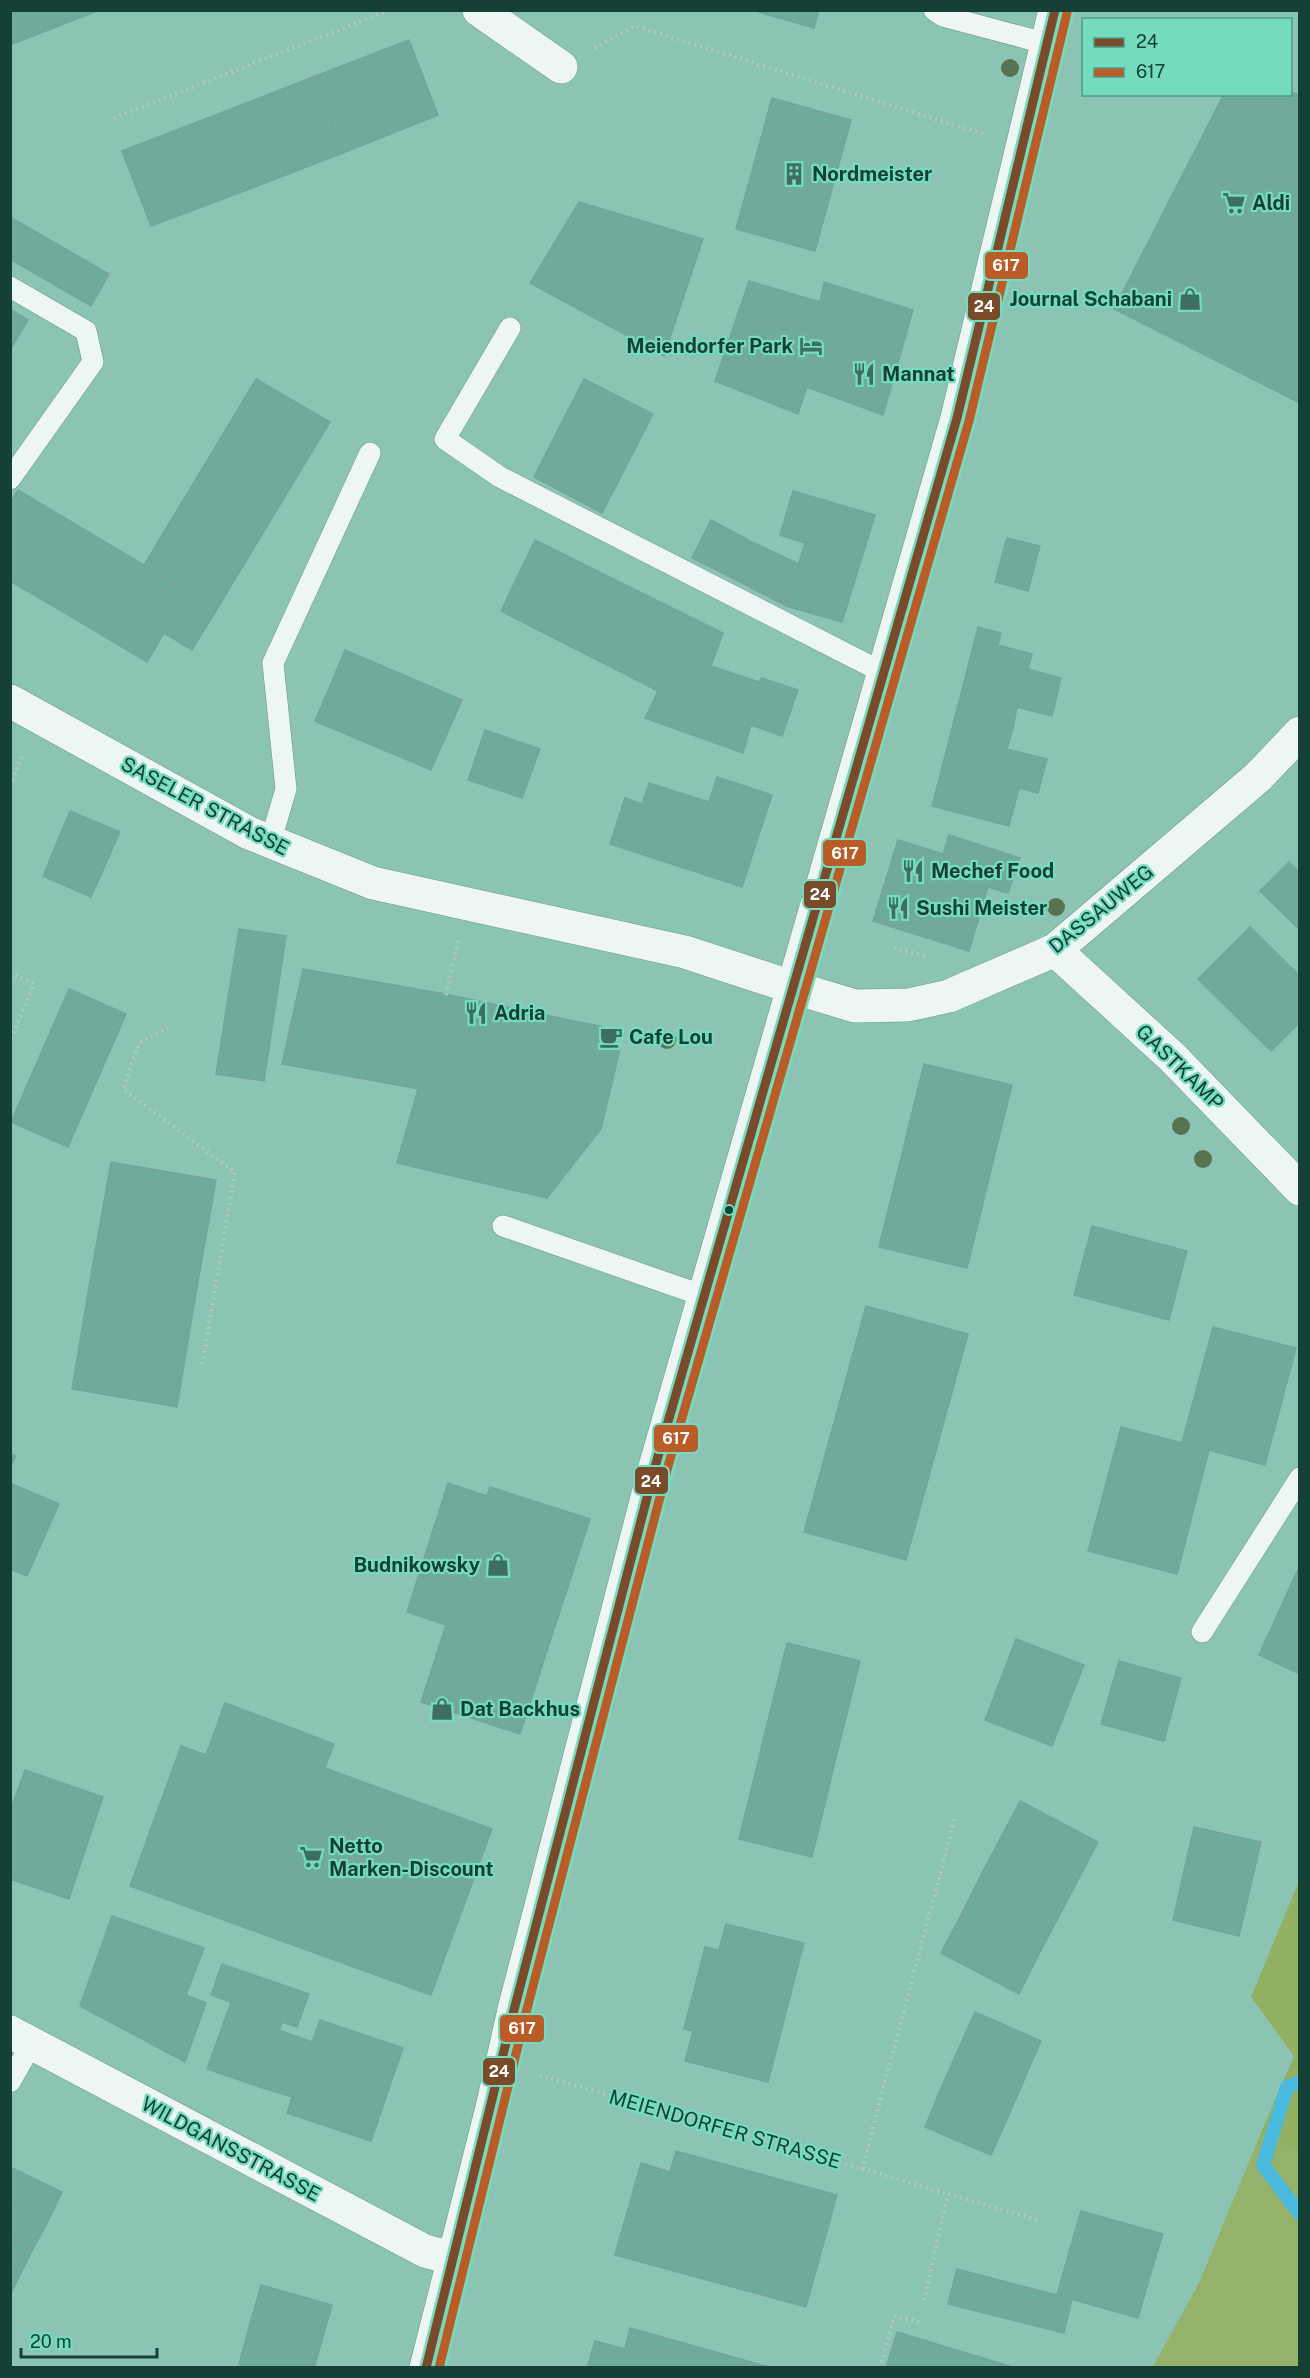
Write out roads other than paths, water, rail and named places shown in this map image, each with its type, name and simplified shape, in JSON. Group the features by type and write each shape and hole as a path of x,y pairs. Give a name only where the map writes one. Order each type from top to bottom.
{"main road":[{"path":"479,10 561,67"},
{"path":"426,2367 455,2259 514,2010 655,1467 957,418 1055,10"},
{"name":"SASELER STRASSE","path":"10,701 270,843 373,883 685,952 792,987"},
{"name":"DASSAUWEG","path":"792,987 855,1006 909,1005 949,996 1055,950 1258,777 1299,734"},
{"name":"GASTKAMP","path":"1055,950 1172,1057 1299,1189"},
{"name":"WILDGANSSTRASSE","path":"21,2037 425,2251 455,2259"}],"lane":[{"path":"934,10 943,16 1048,44"},
{"path":"10,287 86,331 93,362 10,479"},
{"path":"510,328 444,439 500,477 884,673"},
{"path":"270,843 285,789 273,684 273,663 370,453"},
{"path":"503,1226 704,1296"},
{"path":"1202,1632 1299,1478"},
{"path":"10,2082 21,2037"}],"waterway":[{"path":"1300,2082 1287,2087 1263,2165 1300,2214"}],"place":[{"name":"Nordmeister","path":"794,174"},
{"name":"Aldi","path":"1234,203"},
{"name":"Journal Schabani","path":"1190,299"},
{"name":"Meiendorfer Park","path":"811,346"},
{"name":"Mannat","path":"864,374"},
{"name":"Mechef Food","path":"913,871"},
{"name":"Sushi Meister","path":"898,908"},
{"name":"Adria","path":"476,1013"},
{"name":"Cafe Lou","path":"611,1037"},
{"name":"Budnikowsky","path":"498,1565"},
{"name":"Dat Backhus","path":"442,1709"},
{"name":"Netto Marken-Discount","path":"311,1857"}]}
